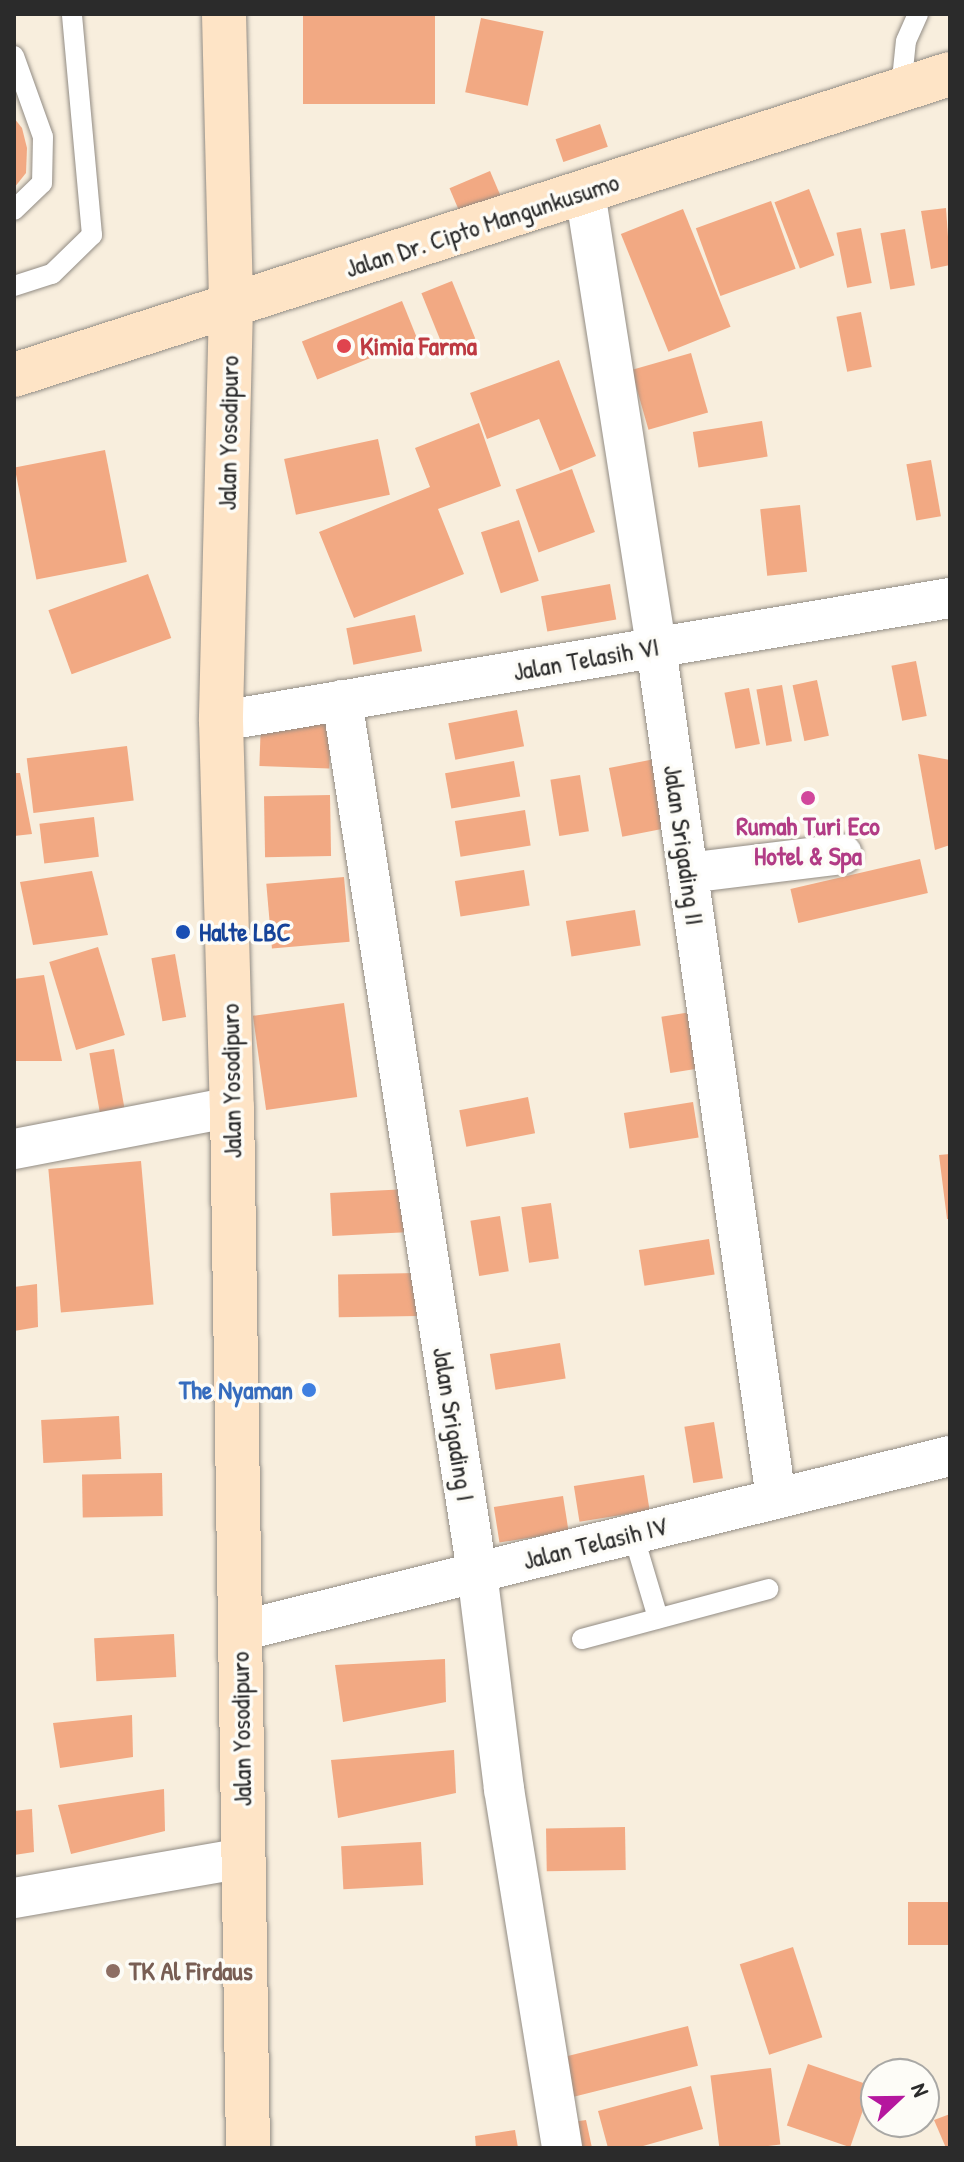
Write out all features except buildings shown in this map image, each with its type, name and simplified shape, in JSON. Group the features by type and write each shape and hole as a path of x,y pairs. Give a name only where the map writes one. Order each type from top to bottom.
{"street":[{"name":"Jalan Yosodipuro","path":"224,14 231,306 221,721 232,1107 248,2148"},
{"name":"Jalan Dr. Cipto Mangunkusumo","path":"14,375 950,74"},
{"name":"Jalan Srigading II","path":"585,192 656,647 776,1499"},
{"name":"Jalan Telasih VI","path":"221,721 950,598"},
{"name":"Jalan Srigading I","path":"342,700 477,1572 504,1789 562,2148"},
{"path":"688,873 842,854"},
{"path":"14,1149 232,1107"},
{"name":"Jalan Telasih IV","path":"240,1631 950,1456"},
{"path":"14,1898 243,1858"}],"lane":[{"path":"14,286 52,274 92,235 72,14"},
{"path":"901,89 906,41 918,14"},
{"path":"14,56 43,137 42,183 14,210"},
{"path":"633,1534 658,1618"},
{"path":"582,1639 768,1589"}],"place":[{"name":"Kimia Farma","path":"344,346"},
{"name":"Rumah Turi Eco Hotel & Spa","path":"808,798"},
{"name":"Halte LBC","path":"183,932"},
{"name":"The Nyaman","path":"309,1390"},
{"name":"TK Al Firdaus","path":"113,1971"}]}
